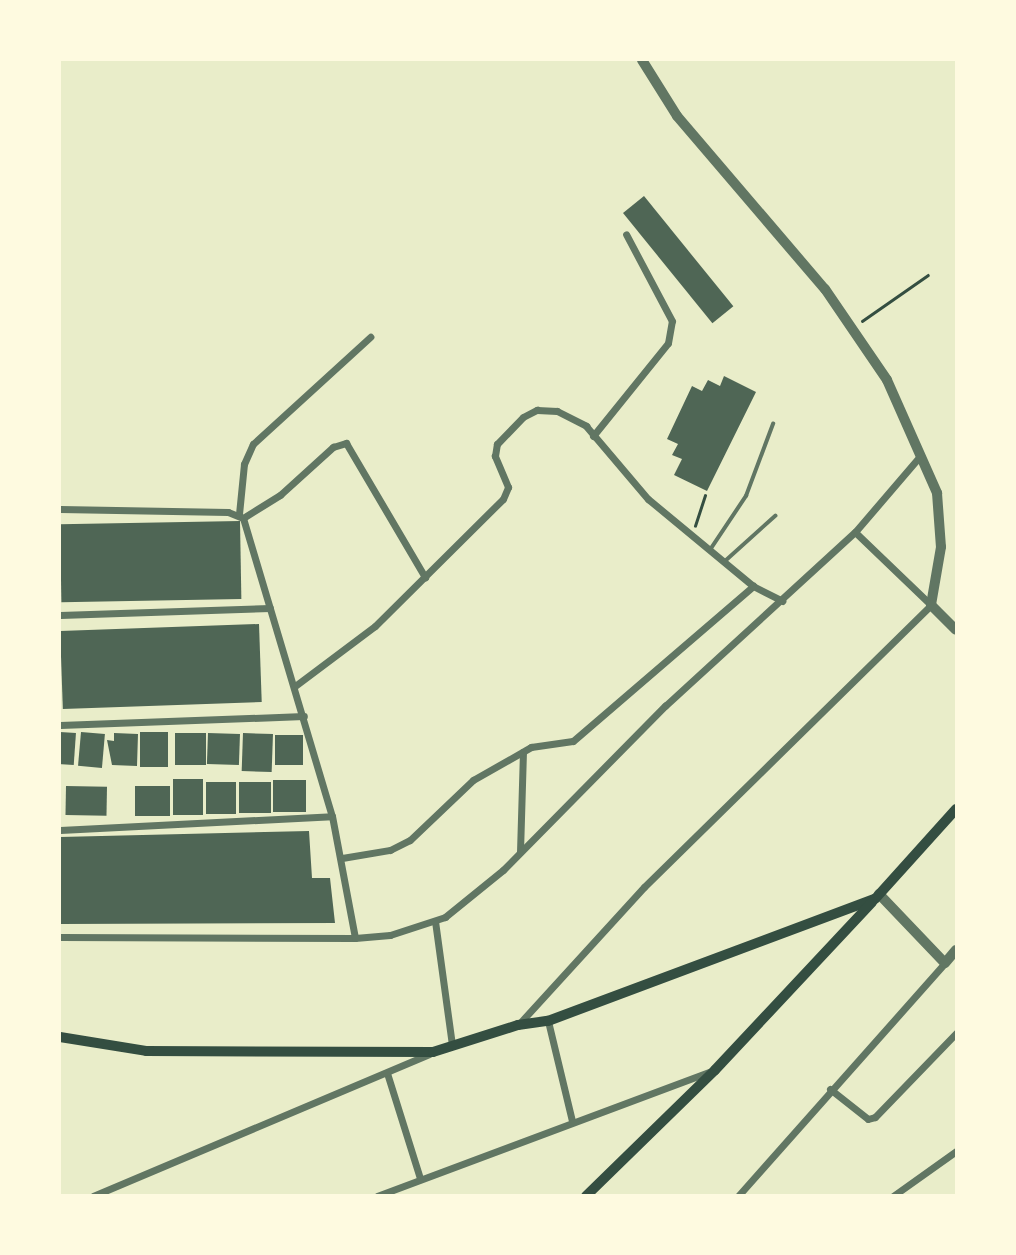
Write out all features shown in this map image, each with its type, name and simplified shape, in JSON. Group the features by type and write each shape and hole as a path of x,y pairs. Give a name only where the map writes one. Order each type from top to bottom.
{"main road":[{"path":"586,1195 715,1070 957,809"},
{"path":"60,1037 146,1051 433,1052 518,1025 548,1021 877,897"}],"street":[{"path":"518,1025 645,887 931,605 942,518 922,455 887,380 854,327 677,116 642,60"},
{"path":"593,436 668,343 672,321 626,234"},
{"path":"355,938 332,816 295,686 241,516 244,464 253,444 370,337"},
{"path":"295,686 375,626 507,494 508,487 495,456 497,444 523,417 537,410 557,411 586,426 648,499 753,586 782,601"},
{"path":"60,509 241,516 280,495 332,447 346,443 425,577"},
{"path":"60,937 355,938 390,935 435,921 520,852 665,706 855,531 922,455"},
{"path":"855,531 957,630"},
{"path":"342,858 390,850 410,840 461,789 523,752 581,735 753,586"},
{"path":"60,615 270,608"},
{"path":"60,725 304,716"},
{"path":"520,852 523,752"},
{"path":"60,830 332,816"},
{"path":"877,897 945,962"},
{"path":"435,921 452,1045"},
{"path":"738,1195 957,950"},
{"path":"548,1021 572,1121"},
{"path":"830,1089 868,1119 875,1117 957,1033"},
{"path":"93,1195 433,1052"},
{"path":"377,1195 715,1070"},
{"path":"387,1073 420,1178"},
{"path":"893,1195 957,1151"}],"lane":[{"path":"710,550 746,496 773,424"},
{"path":"724,562 775,516"}],"path":[{"path":"854,327 928,275"},
{"path":"692,535 705,496"}],"building":[{"path":"644,196 733,306 712,323 623,213"},
{"path":"724,376 756,392 707,491 674,475 682,459 672,455 678,444 667,439 692,386 702,391 708,380 720,386"},
{"path":"240,521 241,599 61,602 60,524"},
{"path":"259,624 262,702 63,709 60,631"},
{"path":"60,732 76,733 74,765 60,764"},
{"path":"81,732 105,734 102,768 78,766"},
{"path":"140,732 168,732 168,767 140,767"},
{"path":"114,733 138,734 137,766 112,765 107,740 114,741"},
{"path":"175,733 206,733 206,765 175,765"},
{"path":"208,733 240,734 239,765 207,764"},
{"path":"243,733 273,734 272,772 242,771"},
{"path":"275,735 303,735 303,765 275,765"},
{"path":"173,779 203,779 203,815 173,815"},
{"path":"273,780 306,780 306,812 273,812"},
{"path":"206,782 236,782 236,814 206,814"},
{"path":"239,782 271,782 271,813 239,813"},
{"path":"66,786 107,787 106,816 65,815"},
{"path":"135,786 170,786 170,816 135,816"},
{"path":"309,831 312,878 330,878 335,923 60,924 60,837"}]}
